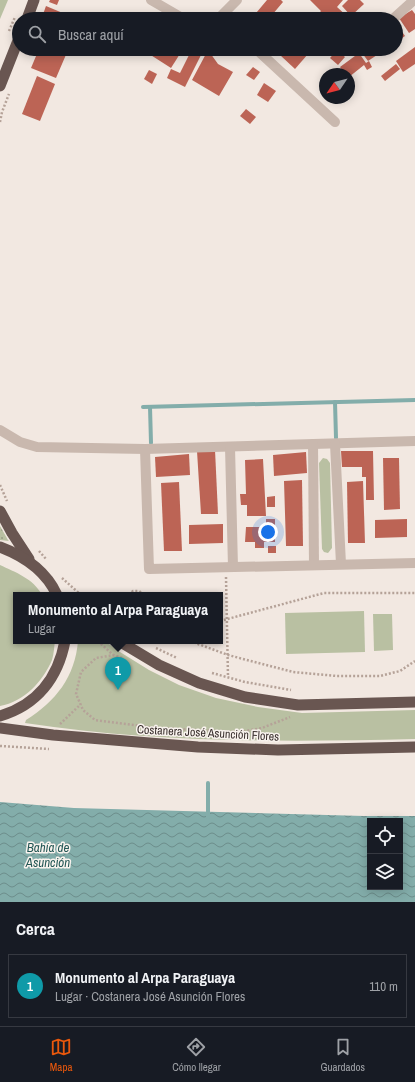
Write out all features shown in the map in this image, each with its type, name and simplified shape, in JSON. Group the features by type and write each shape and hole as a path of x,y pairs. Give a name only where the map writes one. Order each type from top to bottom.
{"highway":[{"path":"30,12 34,0"},
{"path":"0,86 12,56"},
{"path":"5,508 12,533 30,562 56,592"},
{"path":"0,547 15,553 30,562"},
{"path":"0,716 11,713 27,704 42,692 53,677 61,660 64,644"},
{"path":"124,644 159,665 199,683 245,697 298,705 415,702"},
{"name":"Costanera José Asunción Flores","path":"0,728 53,735 198,747 278,750 415,747"}],"street":[{"path":"151,0 172,12"},
{"path":"225,12 238,0"},
{"path":"401,12 414,1"},
{"path":"264,56 335,122"},
{"path":"0,430 20,442 37,447 145,449 415,441"},
{"path":"313,444 314,565"},
{"path":"335,444 341,564"},
{"path":"230,447 233,567"},
{"path":"145,449 149,569 415,562"}],"path":[{"path":"8,32 12,24"},
{"path":"0,485 5,508"},
{"path":"36,547 50,563"},
{"path":"59,574 78,592"},
{"path":"226,576 228,677"},
{"path":"223,620 324,593 415,593"},
{"path":"101,644 114,655 128,660"},
{"path":"150,644 184,662"},
{"path":"198,644 228,655 292,672 337,676 380,676 400,671 415,661"},
{"path":"114,655 96,658 81,672 76,694 83,710 95,720 156,728 240,732 262,728 296,714"},
{"path":"210,672 245,682 296,691"},
{"path":"55,729 81,704"},
{"path":"0,746 49,749"}],"green space":[{"path":"0,0 8,0 0,19"},
{"path":"323,458 327,459 330,463 332,548 328,553 324,552 322,549 319,463"},
{"path":"0,526 8,540 9,541 0,540"},
{"path":"0,565 29,580 40,592 13,592 13,644 55,644 52,660 38,683 17,700 0,706"},
{"path":"364,611 365,652 286,654 285,613"},
{"path":"373,614 392,614 393,650 374,651"},
{"path":"78,644 109,644 149,670 179,685 216,698 258,707 302,713 415,710 415,739 268,741 171,738 73,730 25,723 26,720 46,705 62,687 73,666"}],"water":[{"name":"Bahía de Asunción","path":"0,802 74,808 415,816 415,902 0,902"}],"building":[{"path":"50,0 59,0 57,5 49,2"},
{"path":"267,0 281,0 283,2 275,12 257,12"},
{"path":"310,0 343,0 337,7 342,12 320,12 321,11"},
{"path":"348,0 360,0 364,4 355,12 347,12 342,6"},
{"path":"46,6 60,12 44,12"},
{"path":"412,10 415,14 415,29 409,33 403,24 403,16"},
{"path":"415,47 415,64 403,72 396,61"},
{"path":"36,56 65,56 56,78 31,68"},
{"path":"152,56 179,56 171,68"},
{"path":"188,56 200,56 185,87 167,78 171,69 180,73"},
{"path":"205,56 212,56 218,64 233,72 219,96 192,80"},
{"path":"281,56 306,56 295,69"},
{"path":"332,56 345,57 338,65 330,58"},
{"path":"355,56 361,56 366,63 369,61 372,67 367,70 364,65 355,72 355,68 340,67"},
{"path":"364,56 376,56 368,61"},
{"path":"396,64 400,69 385,81 381,76"},
{"path":"253,67 260,72 254,80 246,75"},
{"path":"149,70 157,74 152,84 144,79"},
{"path":"37,76 55,84 40,121 22,114"},
{"path":"264,83 276,91 268,102 257,95"},
{"path":"246,109 256,117 250,124 240,116"},
{"path":"215,450 218,514 201,514 197,451"},
{"path":"341,451 373,451 374,500 366,500 366,477 362,477 362,467 342,467"},
{"path":"306,452 307,473 274,476 273,455"},
{"path":"189,454 190,475 156,477 155,457"},
{"path":"383,458 399,458 400,509 384,510"},
{"path":"263,459 266,516 247,516 247,505 241,505 240,494 246,494 245,460"},
{"path":"302,480 303,546 286,546 284,481"},
{"path":"363,481 365,543 348,543 347,482"},
{"path":"179,482 182,551 164,551 161,483"},
{"path":"275,496 275,507 267,507 267,497"},
{"path":"266,519 275,519 275,526 266,526"},
{"path":"407,519 407,537 375,538 375,520"},
{"path":"223,524 223,543 189,544 189,525"},
{"path":"246,527 275,527 275,542 264,542 264,548 255,548 255,542 245,542"},
{"path":"268,546 276,546 276,553 268,553"}],"waterway":[{"path":"143,407 415,400"},
{"path":"335,402 336,438"},
{"path":"150,407 151,443"},
{"path":"208,783 208,817"}],"place":[{"name":"Monumento al Arpa Paraguaya","path":"118,690"}]}
